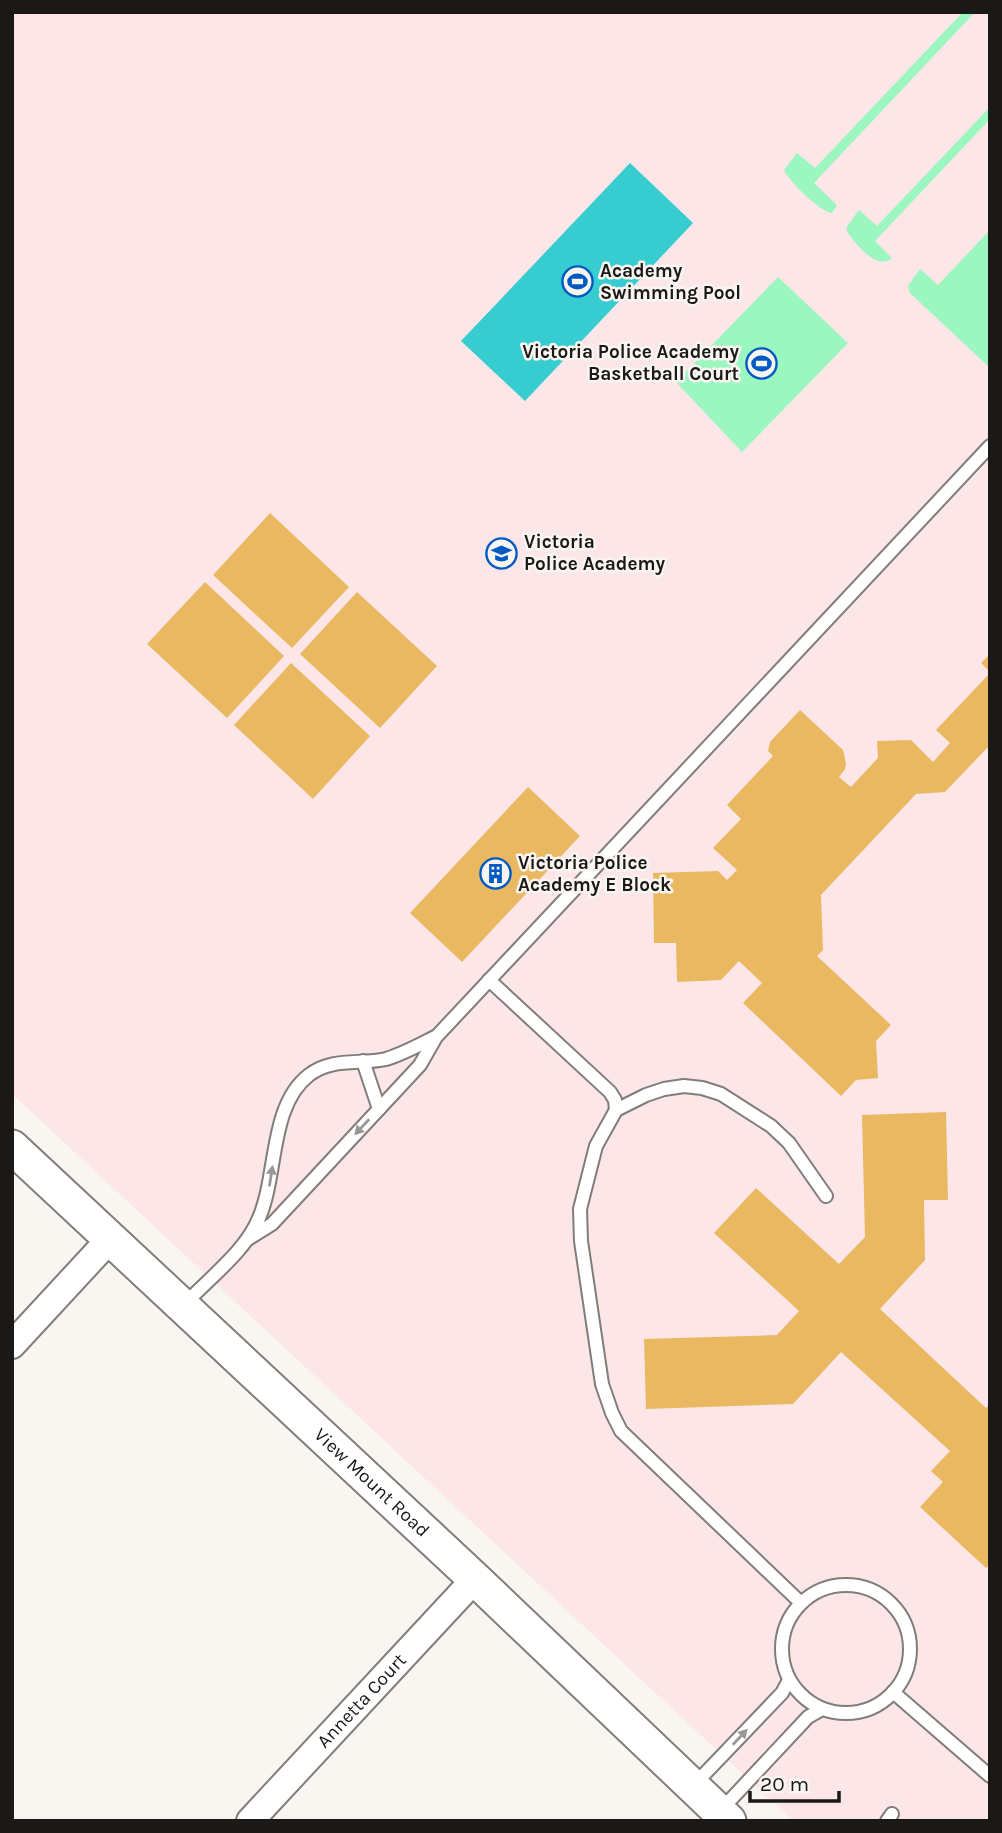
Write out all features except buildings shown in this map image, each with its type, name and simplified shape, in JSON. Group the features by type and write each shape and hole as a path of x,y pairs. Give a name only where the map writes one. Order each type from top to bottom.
{"street":[{"name":"View Mount Road","path":"12,1147 475,1579 724,1816"},
{"path":"12,1345 110,1239"},
{"name":"Annetta Court","path":"250,1821 475,1579"}],"lane":[{"path":"182,1306 248,1239 272,1224 420,1065 436,1037 990,446"},
{"path":"489,980 610,1092 615,1100 616,1110"},
{"path":"248,1239 259,1219 270,1186 281,1121 288,1103 308,1076 333,1063 386,1059 436,1037"},
{"path":"363,1061 379,1109"},
{"path":"801,1603 621,1431 602,1384 581,1241 580,1209 596,1146 616,1110 646,1095 684,1086 722,1094 771,1126 789,1143 826,1196"},
{"path":"848,1585 869,1589 887,1600 901,1616 908,1631 909,1663 903,1679 886,1700 866,1710 844,1713 822,1709 803,1698 789,1680 782,1658 783,1635 792,1614 801,1603 827,1588 848,1585"},
{"path":"692,1786 782,1693 789,1680"},
{"path":"894,1692 990,1776"},
{"path":"724,1816 808,1717 822,1709"}],"shaded area":[{"name":"Victoria Police Academy","path":"12,12 990,12 990,1821 793,1821 12,1094"}],"green space":[{"path":"963,12 975,12 814,183 837,205 832,213 813,202 784,170 797,153 815,168"},
{"path":"990,107 990,119 875,241 892,258 880,261 862,250 846,228 859,210 877,226"},
{"path":"990,230 990,368 910,293 908,286 920,269 938,285"},
{"name":"Victoria Police Academy Basketball Court","path":"778,277 848,343 742,452 676,382"}],"water":[{"name":"Academy Swimming Pool","path":"630,163 693,223 525,401 461,341"}],"place":[{"name":"Academy Swimming Pool","path":"577,282"},
{"name":"Victoria Police Academy Basketball Court","path":"762,363"},
{"name":"Victoria Police Academy","path":"501,553"},
{"name":"Victoria Police Academy E Block","path":"495,874"}]}
